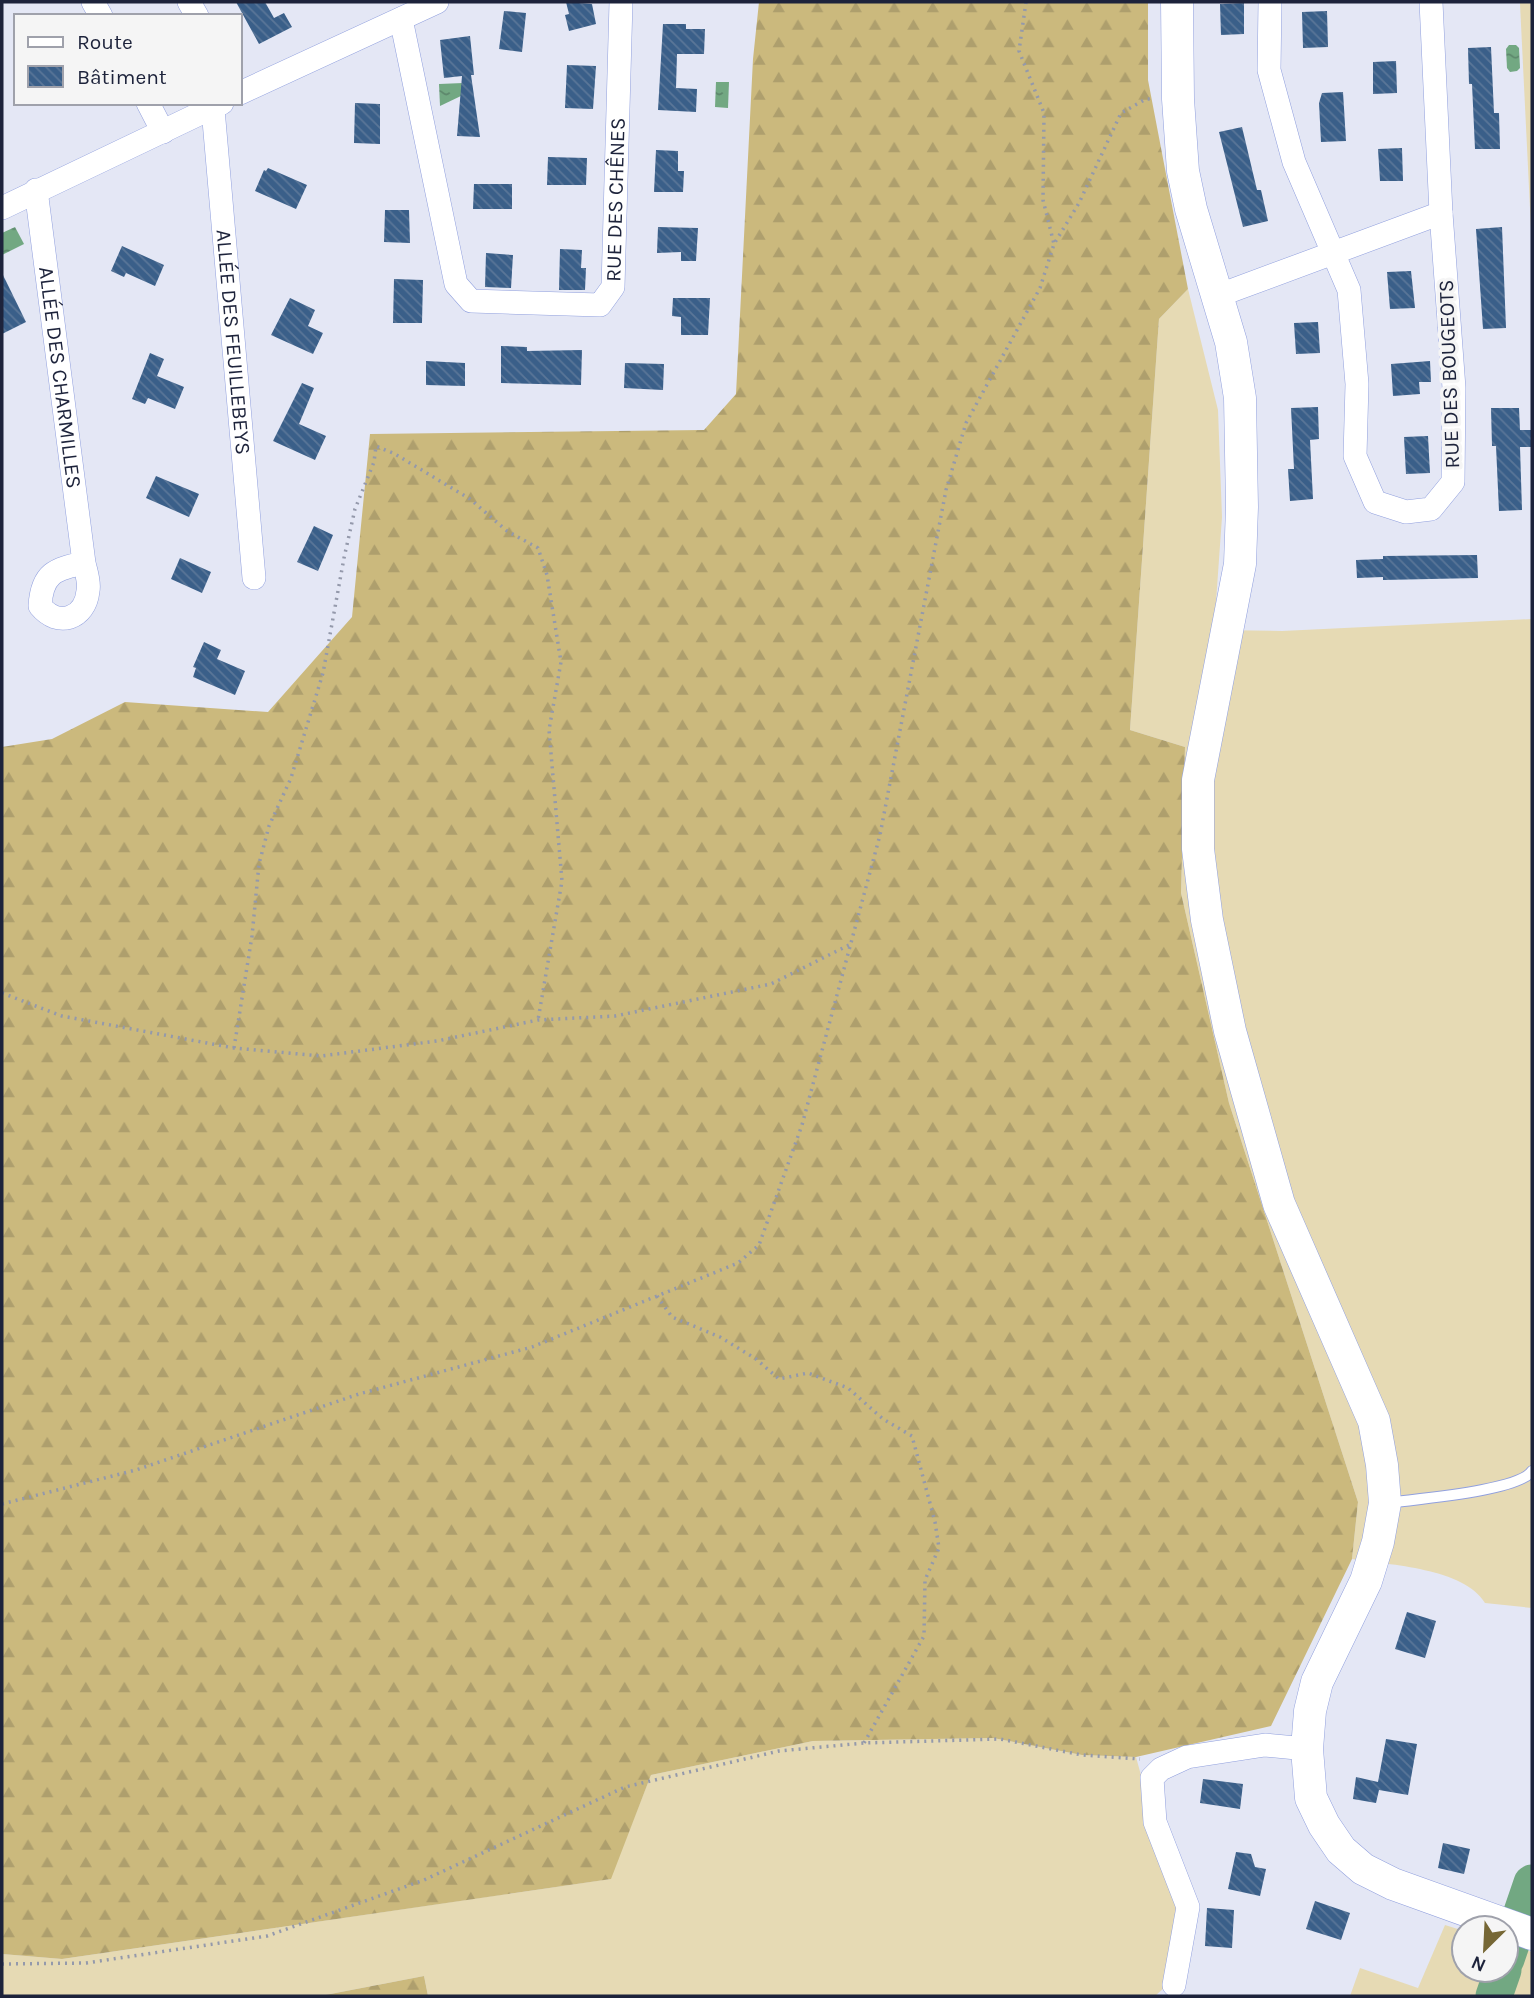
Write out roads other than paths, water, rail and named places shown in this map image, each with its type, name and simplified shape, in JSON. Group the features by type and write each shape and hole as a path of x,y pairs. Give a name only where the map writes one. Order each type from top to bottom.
{"main road":[{"path":"1177,2 1178,99 1183,171 1191,209 1231,342 1240,398 1240,564 1198,780 1198,849 1207,920 1230,1031 1279,1204 1374,1421 1385,1503 1378,1542 1366,1581 1317,1682 1310,1711 1307,1749 1311,1798 1324,1825 1341,1850 1363,1869 1392,1884 1532,1934"}],"street":[{"path":"242,92 437,2"},
{"name":"RUE DES CHÊNES","path":"401,19 456,284 471,301 600,305 613,287 621,2"},
{"name":"RUE DES BOUGEOTS","path":"1270,2 1269,70 1294,162 1349,290 1357,384 1355,457 1375,502 1406,512 1431,509 1453,482 1454,388 1441,213 1431,2"},
{"path":"149,105 163,132"},
{"path":"2,208 217,106"},
{"name":"ALLÉE DES FEUILLEBEYS","path":"217,106 254,578"},
{"name":"ALLÉE DES CHARMILLES","path":"36,190 84,563"},
{"path":"1217,296 1441,213"},
{"path":"1174,1985 1188,1907 1156,1822 1152,1778 1161,1769 1186,1758 1265,1745 1307,1749"}],"lane":[{"path":"1385,1503 1499,1488 1529,1476 1532,1471"}],"water":[{"path":"1509,45 1519,48 1520,68 1517,71 1510,72 1507,68 1506,49"},
{"path":"716,82 729,82 728,108 715,107"},
{"path":"463,83 463,95 440,106 439,84"},
{"path":"15,227 24,244 2,255 2,233"}],"waterway":[{"path":"1520,1918 1532,1883"},
{"path":"1494,1996 1498,1984"}]}
